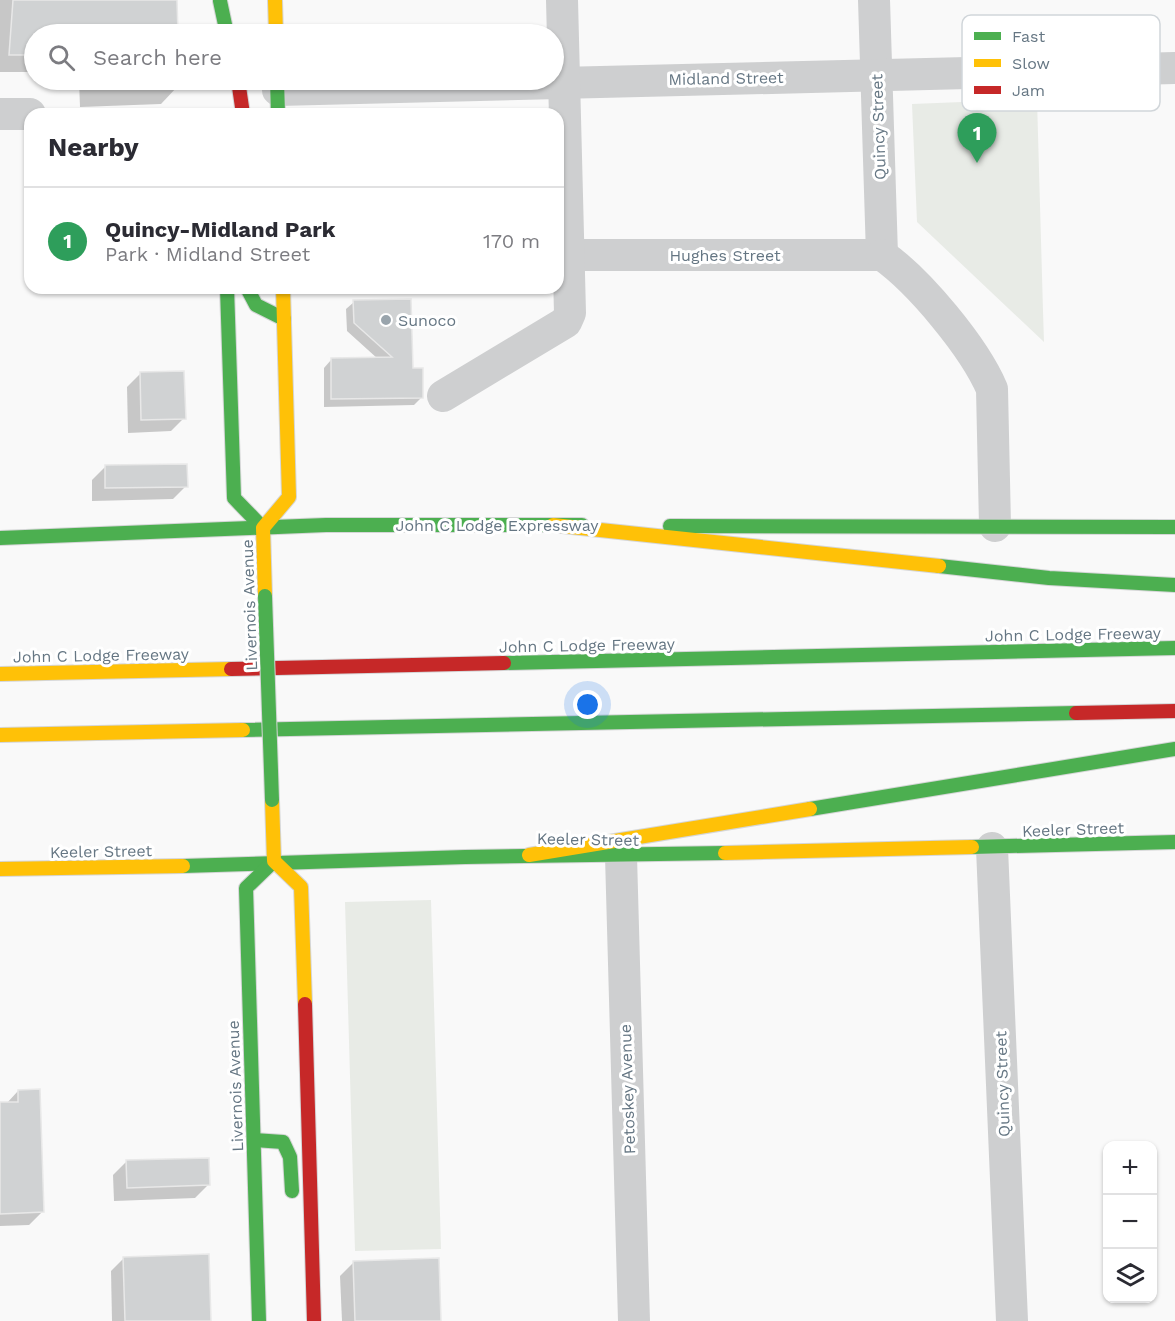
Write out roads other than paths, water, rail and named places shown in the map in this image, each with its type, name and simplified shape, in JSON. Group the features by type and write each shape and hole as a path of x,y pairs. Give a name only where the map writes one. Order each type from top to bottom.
{"main road":[{"path":"220,0 220,24"},
{"path":"220,0 225,24"},
{"path":"275,0 276,24"},
{"path":"239,90 242,108"},
{"name":"Livernois Avenue","path":"227,294 234,498 263,528"},
{"path":"250,294 254,304 264,312 284,319"},
{"name":"Livernois Avenue","path":"259,1321 246,888 274,861 263,528 288,497 283,294"},
{"name":"John C Lodge Expressway","path":"0,538 348,524 1175,527"},
{"path":"553,525 1049,578 1175,585"},
{"name":"John C Lodge Freeway","path":"0,674 1175,648"},
{"path":"0,735 1175,711"},
{"path":"530,855 1175,749"},
{"name":"Keeler Street","path":"0,868 206,866 274,861 530,855 621,856 1175,842"},
{"path":"274,861 301,887 314,1321"},
{"path":"254,1140 278,1141 288,1150 292,1206"}],"street":[{"path":"562,0 563,24"},
{"name":"Quincy Street","path":"874,0 882,255"},
{"name":"Midland Street","path":"1160,68 1175,68"},
{"name":"Midland Street","path":"564,82 962,73"},
{"path":"443,396 566,322 570,313 564,82"},
{"name":"Midland Street","path":"278,94 373,90"},
{"path":"0,114 24,114"},
{"name":"Hughes Street","path":"569,255 882,255"},
{"path":"882,255 896,265 933,304 984,370 992,389 995,526"},
{"name":"Quincy Street","path":"992,848 1012,1321"},
{"name":"Petoskey Avenue","path":"621,856 634,1321"}],"place":[{"name":"Quincy-Midland Park","path":"977,163"},
{"name":"Sunoco","path":"386,320"}]}
